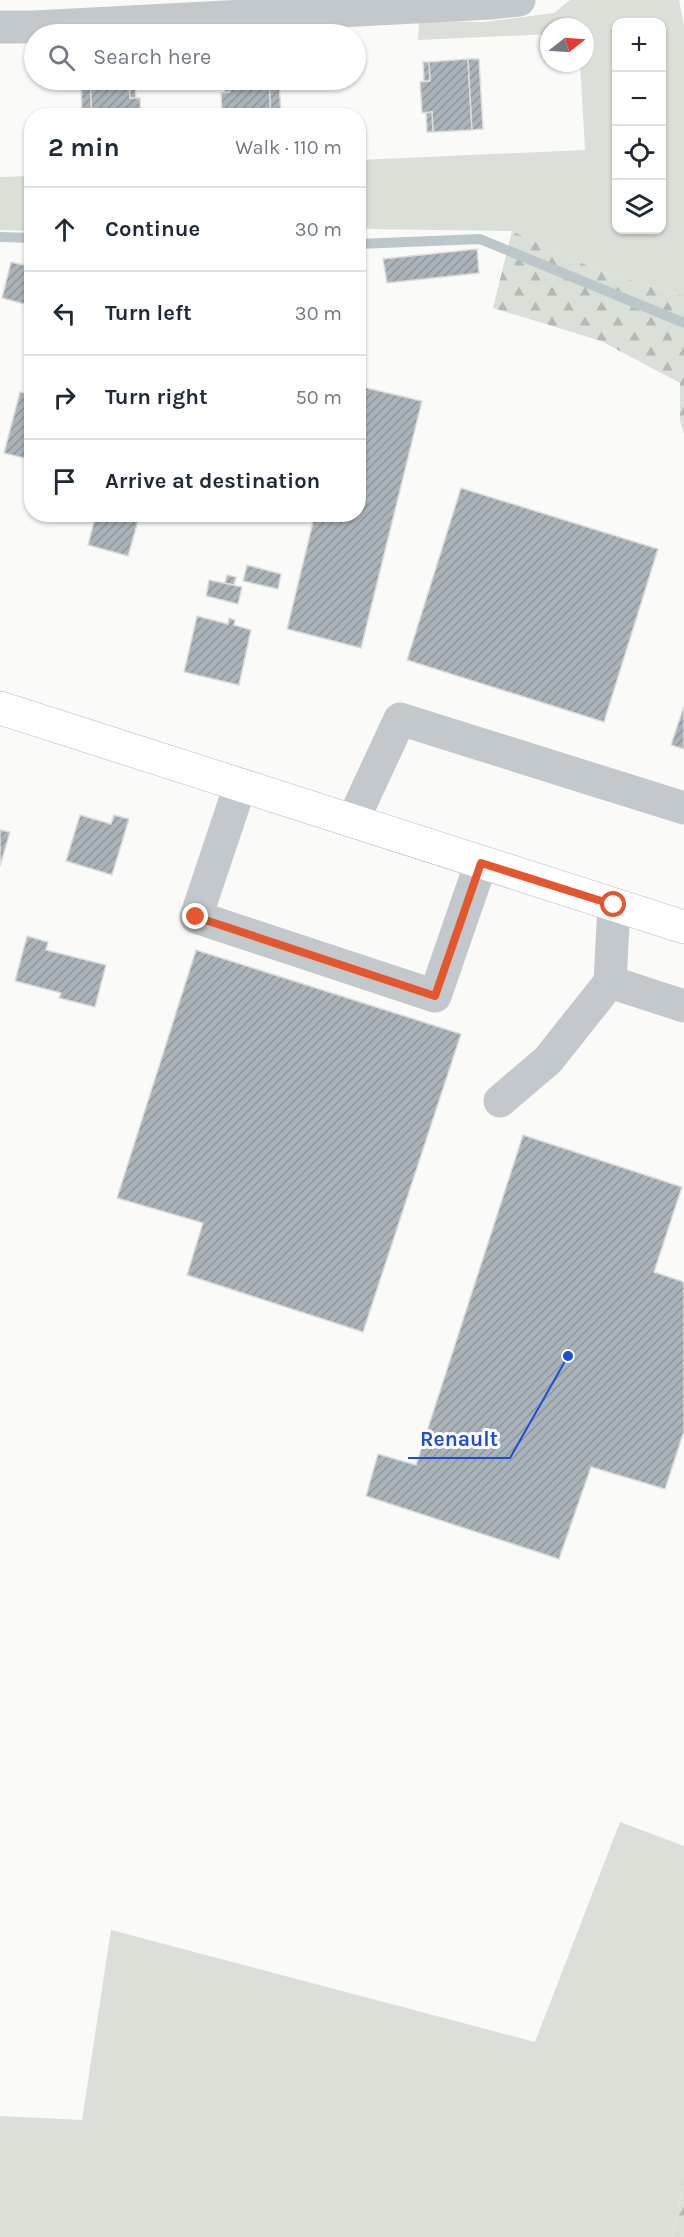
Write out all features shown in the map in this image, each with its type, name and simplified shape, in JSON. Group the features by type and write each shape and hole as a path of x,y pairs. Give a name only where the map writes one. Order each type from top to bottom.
{"main road":[{"path":"0,708 684,927"}],"street":[{"path":"92,24 519,0"},
{"path":"0,27 24,27"},
{"path":"353,820 400,719 684,808"},
{"path":"240,786 196,917 435,996 481,863"},
{"path":"500,1101 548,1060 610,982 614,905"},
{"path":"610,982 684,1006"}],"green space":[{"path":"570,0 679,0 684,25 684,296 595,269 512,231 366,228 366,160 585,150 581,72 594,72 594,18 540,18 540,34 418,40 419,21 484,22 554,13"},
{"path":"24,176 24,231 0,230 0,177"},
{"path":"512,231 595,269 684,296 684,434 680,421 680,383 601,341 493,308"},
{"path":"620,1822 684,1846 684,2182 672,2237 0,2237 0,2116 82,2120 111,1930 535,2042"},
{"path":"684,2182 684,2237 672,2237"}],"building":[{"path":"468,59 472,130 433,132 432,112 422,113 420,82 430,81 429,62"},
{"path":"468,59 479,59 483,129 472,130"},
{"path":"423,62 429,62 430,81 424,81"},
{"path":"81,90 91,90 92,108 82,108"},
{"path":"91,90 130,90 130,98 140,98 141,108 92,108"},
{"path":"130,90 136,90 136,98 130,98"},
{"path":"230,90 270,90 271,108 222,108 221,93 230,92"},
{"path":"270,90 280,90 281,108 271,108"},
{"path":"432,112 433,132 427,132 426,113"},
{"path":"477,249 479,273 387,283 383,259"},
{"path":"11,262 24,265 24,304 2,298"},
{"path":"366,388 422,401 361,648 287,629 313,522 366,522"},
{"path":"20,392 24,393 24,458 4,453"},
{"path":"461,488 658,549 604,722 407,660"},
{"path":"94,522 138,522 128,556 88,545"},
{"path":"247,565 281,574 278,589 243,581"},
{"path":"227,575 236,577 234,585 225,583"},
{"path":"209,580 242,587 238,604 206,596"},
{"path":"197,616 228,624 229,618 235,620 234,625 251,630 239,685 184,672"},
{"path":"684,706 684,749 671,745"},
{"path":"80,815 111,824 114,815 129,819 112,875 66,861"},
{"path":"0,830 10,832 0,866"},
{"path":"27,936 48,942 46,950 106,965 95,1007 59,998 61,993 15,981"},
{"path":"196,950 461,1034 363,1332 187,1275 203,1223 117,1198"},
{"path":"523,1135 682,1187 654,1272 684,1282 684,1431 665,1489 591,1467 559,1559 366,1496 378,1454 416,1465"}],"waterway":[{"path":"0,237 24,238"},
{"path":"366,244 480,239 684,323"}],"place":[{"name":"Renault","path":"568,1356"}],"route":[{"path":"196,917 435,996 481,863 614,905"}]}
